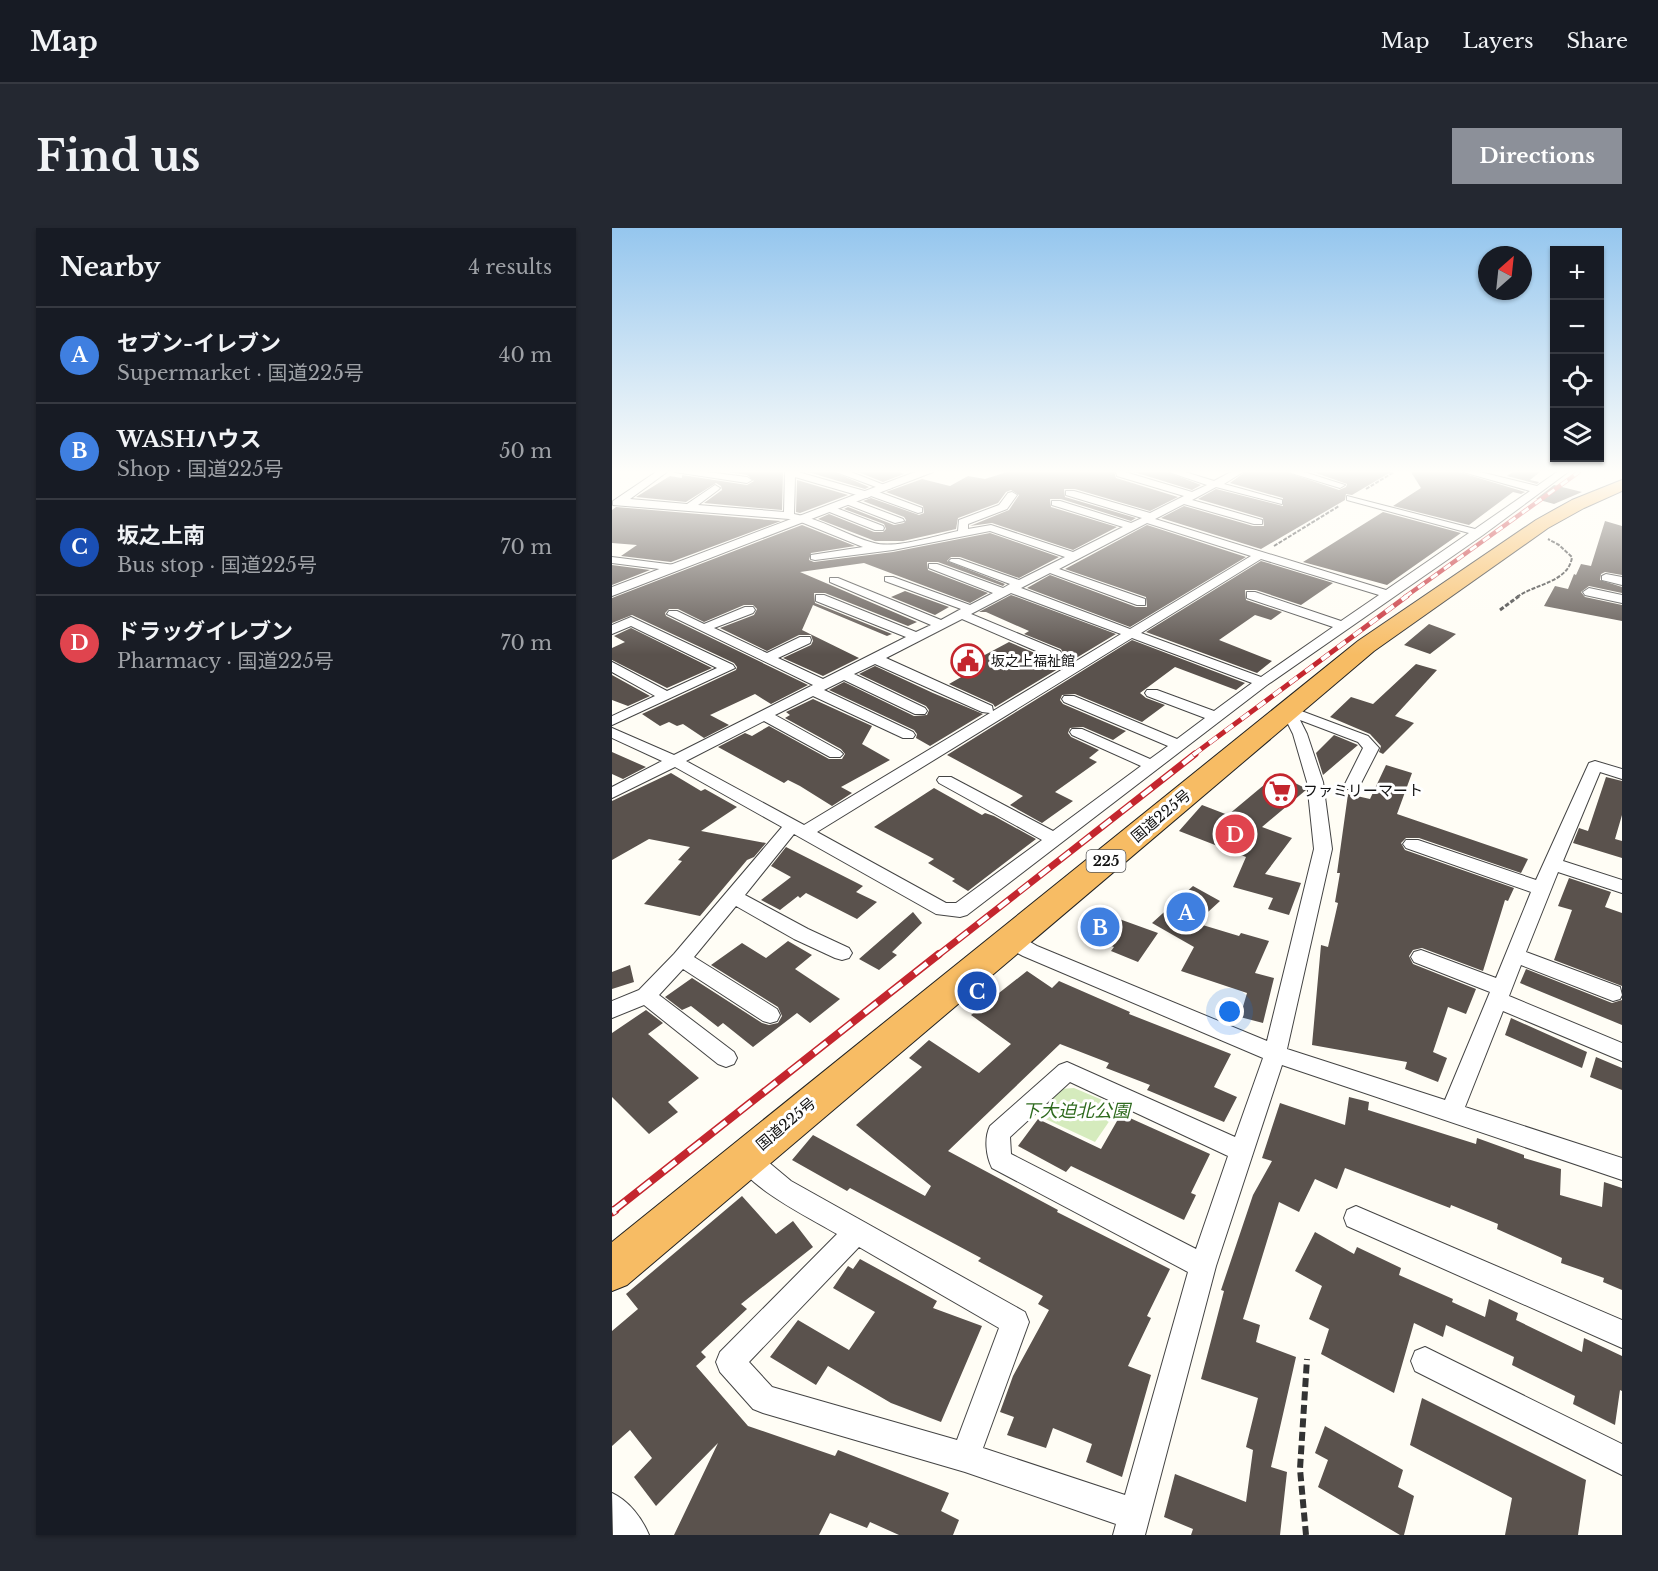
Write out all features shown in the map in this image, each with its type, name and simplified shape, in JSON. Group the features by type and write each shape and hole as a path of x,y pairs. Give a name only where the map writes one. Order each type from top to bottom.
{"highway":[{"name":"国道225号","path":"612,1270 1366,646 1528,533"}],"street":[{"path":"612,592 767,533"},
{"path":"839,533 874,547 892,547 963,533"},
{"path":"1006,533 1073,556"},
{"path":"612,793 1121,533"},
{"path":"1192,533 1387,594"},
{"path":"612,732 675,761 943,909 960,910 1262,682 1479,533"},
{"path":"815,557 880,547"},
{"path":"612,1010 646,996 681,959 733,896 798,829 1131,635 1260,555"},
{"path":"612,560 675,568"},
{"path":"954,561 1012,589 1262,682"},
{"path":"933,566 1012,589"},
{"path":"1049,569 1141,602"},
{"path":"1606,578 1622,581"},
{"path":"889,579 1055,654"},
{"path":"834,580 941,624"},
{"path":"1589,592 1622,599"},
{"path":"1251,595 1342,626"},
{"path":"821,601 916,637"},
{"path":"704,628 749,610"},
{"path":"673,614 767,658 908,735"},
{"path":"612,630 631,621 728,668 612,722"},
{"path":"767,658 805,640"},
{"path":"874,658 987,709"},
{"path":"612,666 666,696"},
{"path":"843,674 920,711"},
{"path":"1152,693 1215,717"},
{"path":"1069,699 1179,745"},
{"path":"1288,710 1363,739 1371,748 1352,786"},
{"path":"857,1231 730,1362 763,1399 965,1457 1132,1525 1203,1266 1275,1054 1323,849 1315,782 1300,734 1288,710"},
{"path":"763,715 835,754"},
{"path":"1077,732 1152,765"},
{"path":"1452,1111 1595,766 1622,774"},
{"path":"945,780 1054,839"},
{"path":"1412,844 1542,890"},
{"path":"1553,864 1622,888"},
{"path":"733,896 801,934 842,953"},
{"path":"1009,940 1030,951 1275,1054 1622,1169"},
{"path":"1515,955 1613,993"},
{"path":"1421,957 1622,1052"},
{"path":"681,959 770,1015"},
{"path":"646,996 726,1058"},
{"path":"1203,1266 1000,1160 998,1133 1067,1071 1241,1151"},
{"path":"746,1158 782,1189 1015,1322 965,1457"},
{"path":"1356,1218 1622,1334"},
{"path":"1425,1360 1622,1460"},
{"path":"612,1509 633,1535"}],"path":[{"path":"1260,555 1295,533"},
{"path":"1500,610 1522,594 1565,574 1571,565 1572,557 1559,545 1535,533"},
{"path":"1306,1535 1302,1514 1299,1441 1307,1359"}],"green space":[{"name":"下大迫北公園","path":"1074,1088 1119,1107 1095,1142 1037,1115 1060,1089"}],"building":[{"path":"612,533 749,533 671,562 621,556 637,545 612,543"},
{"path":"781,533 822,533 855,546 811,553 809,560 814,562 893,552 990,533 1059,557 1019,578 960,557 951,557 947,561 1005,584 1003,586 938,562 927,562 928,570 988,593 970,603 864,563 800,572 917,622 908,626 825,593 814,593 815,603 892,634 887,636 813,605 802,630 859,658 823,676 783,658 811,645 813,641 811,635 799,635 767,651 720,628 754,615 757,609 753,605 744,605 704,622 678,609 669,609 665,613 666,616 808,685 771,704 755,694 710,715 729,725 704,738 683,724 677,726 669,722 660,726 642,714 736,670 737,667 734,663 632,615 612,623 612,598"},
{"path":"854,533 938,533 903,541 875,541"},
{"path":"1022,533 1106,533 1073,550"},
{"path":"1132,533 1172,533 1246,557 1130,627 1027,588 1050,575 1136,607 1147,607 1146,597 1065,569"},
{"path":"1209,533 1288,533 1261,549"},
{"path":"1349,533 1461,533 1387,585 1303,562"},
{"path":"1601,533 1622,533 1622,575 1605,572 1601,574 1600,580 1622,587 1622,593 1589,586 1581,592 1585,597 1622,605 1622,621 1544,606 1555,586 1568,589 1581,564 1591,566"},
{"path":"1261,561 1333,583 1301,605 1256,590 1245,590 1246,600 1282,612 1271,620 1255,615 1219,640 1272,661 1257,673 1146,632"},
{"path":"612,565 650,570 612,585"},
{"path":"905,591 949,607 935,615 891,597"},
{"path":"1011,595 1116,634 995,707 949,684 970,672 950,663 970,652 981,657 1009,642 1049,659 1060,659 1064,655 1061,649 1024,634 1029,631 986,612 979,612"},
{"path":"1429,624 1456,634 1430,654 1404,645"},
{"path":"631,628 712,668 667,688 612,660 612,648 625,642 614,636"},
{"path":"1132,640 1245,683 1236,690 1175,667 1140,693 1146,698 1165,705 1142,722 1075,694 1062,695 1060,700 1063,704 1126,731 1113,740 1083,727 1070,728 1068,733 1071,737 1099,750 1089,758 1097,762 1055,792 1073,801 1042,823 1010,805 1023,796 947,755"},
{"path":"1416,664 1437,670 1395,716 1414,723 1383,754 1379,752 1381,746 1370,734 1330,717 1351,697 1373,704"},
{"path":"875,666 983,714 930,746 916,738 917,734 914,730 829,690 844,682 914,716 927,715 929,710 926,706 859,674"},
{"path":"612,675 650,696 628,706 612,700"},
{"path":"813,699 872,726 862,744 890,760 841,787 852,793 832,806 800,786 788,780 784,783 718,747 745,733 752,736 769,726 829,759 842,759 845,754 841,749 785,718 790,715 786,712"},
{"path":"1334,735 1358,745 1323,775 1316,753"},
{"path":"612,752 646,767 623,779 612,774"},
{"path":"1386,765 1412,773 1397,814 1528,859 1521,873 1419,838 1406,838 1401,843 1405,850 1514,888 1508,901 1505,900 1483,971 1422,948 1413,950 1409,956 1413,964 1476,989 1466,1014 1448,1007 1433,1052 1447,1058 1438,1082 1405,1069 1407,1062 1312,1045 1321,945 1328,947 1338,903 1335,902 1340,873 1337,873 1348,794 1370,799"},
{"path":"671,773 701,791 705,789 737,807 701,831 766,843 754,857 747,860 700,916 644,904 682,861 678,860 690,847 649,839 612,860 612,801"},
{"path":"1277,774 1306,790 1262,827 1292,838 1265,874 1301,883 1289,915 1268,909 1273,898 1233,887 1246,857 1179,831 1202,805 1228,815"},
{"path":"1606,777 1622,781 1622,815 1615,839 1622,841 1622,858 1573,843 1579,828 1588,831"},
{"path":"934,788 982,815 985,813 994,816 1036,839 968,891 952,881 955,879 928,863 934,859 874,827"},
{"path":"786,847 863,886 856,892 877,902 857,919 806,893 800,898 798,896 780,910 761,900 791,877 771,866"},
{"path":"1569,878 1611,892 1605,907 1622,913 1622,986 1554,960 1572,910 1558,906"},
{"path":"1193,886 1220,901 1196,923 1239,936 1241,933 1269,941 1255,973 1274,978 1263,1023 1240,1017 1247,993 1181,971 1194,947 1152,923"},
{"path":"1097,911 1158,933 1138,962 1111,951 1114,947 1080,935"},
{"path":"913,912 922,923 892,952 897,955 879,970 859,959"},
{"path":"788,941 812,955 795,969 840,999 810,1023 797,1013 753,1047 723,1023 718,1027 691,1006 682,1010 665,997 692,978 762,1023 769,1025 778,1023 782,1016 778,1007 711,965 742,943 766,958"},
{"path":"630,965 634,982 612,989 612,972"},
{"path":"1526,969 1612,1003 1622,1000 1622,1025 1520,983"},
{"path":"1027,971 1052,988 1059,981 1130,1012 1129,1014 1231,1054 1214,1087 1237,1097 1224,1122 1147,1090 1150,1085 1106,1068 1109,1063 1060,1044 948,1151 1058,1210 1057,1212 1170,1269 1147,1316 1151,1318 1128,1366 1151,1375 1122,1477 1086,1462 1092,1444 1053,1428 1046,1448 1007,1435 1014,1417 1000,1412 1013,1376 1049,1310 1038,1304 1043,1296 978,1261 981,1258 850,1188 847,1191 792,1160 813,1135 925,1196 931,1186 856,1125 922,1067 909,1058 929,1040 979,1073 1011,1044 971,1015"},
{"path":"646,1010 663,1023 648,1034 699,1078 668,1102 678,1112 649,1134 612,1097 612,1033"},
{"path":"1511,1018 1587,1052 1582,1068 1505,1035"},
{"path":"1596,1057 1622,1068 1622,1090 1590,1077"},
{"path":"1349,1097 1369,1102 1368,1110 1476,1144 1477,1138 1524,1155 1524,1158 1561,1169 1560,1195 1602,1207 1604,1182 1622,1188 1622,1290 1603,1282 1604,1278 1561,1263 1562,1258 1497,1229 1498,1224 1451,1205 1450,1208 1345,1168 1337,1189 1315,1179 1299,1212 1279,1202 1243,1319 1260,1325 1256,1342 1296,1357 1271,1467 1287,1472 1280,1535 1191,1535 1193,1529 1164,1517 1175,1474 1246,1502 1253,1450 1246,1447 1258,1398 1201,1379 1224,1291 1221,1290 1253,1195 1272,1161 1262,1158 1280,1103 1345,1125"},
{"path":"1121,1114 1210,1154 1191,1193 1196,1195 1184,1220 1071,1166 1066,1172 1018,1146 1038,1119 1101,1149"},
{"path":"742,1196 776,1234 793,1221 813,1247 741,1304 747,1309 701,1352 706,1357 696,1366 748,1426 835,1456 838,1450 949,1493 941,1511 959,1520 953,1535 899,1535 870,1522 867,1528 830,1513 819,1535 674,1535 718,1443 656,1506 634,1477 652,1458 630,1430 612,1446 612,1331 638,1309 626,1294"},
{"path":"1315,1232 1354,1254 1357,1247 1401,1268 1399,1275 1453,1299 1452,1302 1485,1317 1489,1299 1518,1313 1516,1320 1582,1352 1584,1338 1622,1356 1622,1391 1620,1390 1615,1425 1573,1404 1575,1396 1512,1365 1514,1357 1446,1325 1443,1337 1414,1323 1394,1393 1321,1354 1329,1329 1309,1319 1322,1286 1295,1271"},
{"path":"860,1259 937,1301 933,1308 982,1326 941,1422 891,1403 828,1366 816,1385 770,1357 798,1320 849,1350 875,1312 833,1288 848,1266 853,1269"},
{"path":"1422,1398 1586,1480 1578,1535 1505,1535 1512,1498 1410,1445"},
{"path":"1325,1426 1403,1470 1398,1487 1414,1496 1404,1535 1400,1535 1318,1487 1328,1460 1315,1453"}],"railway":[{"path":"1405,597 1494,533"},
{"path":"1193,755 1407,596"},
{"path":"937,956 1195,754"},
{"path":"613,1211 939,954"}],"place":[{"name":"坂之上福祉館","path":"968,661"},
{"name":"ファミリーマート","path":"1280,791"},
{"name":"ドラッグイレブン","path":"1235,834"},
{"name":"セブン-イレブン","path":"1186,912"},
{"name":"WASHハウス","path":"1100,927"},
{"name":"坂之上南","path":"977,991"}]}
